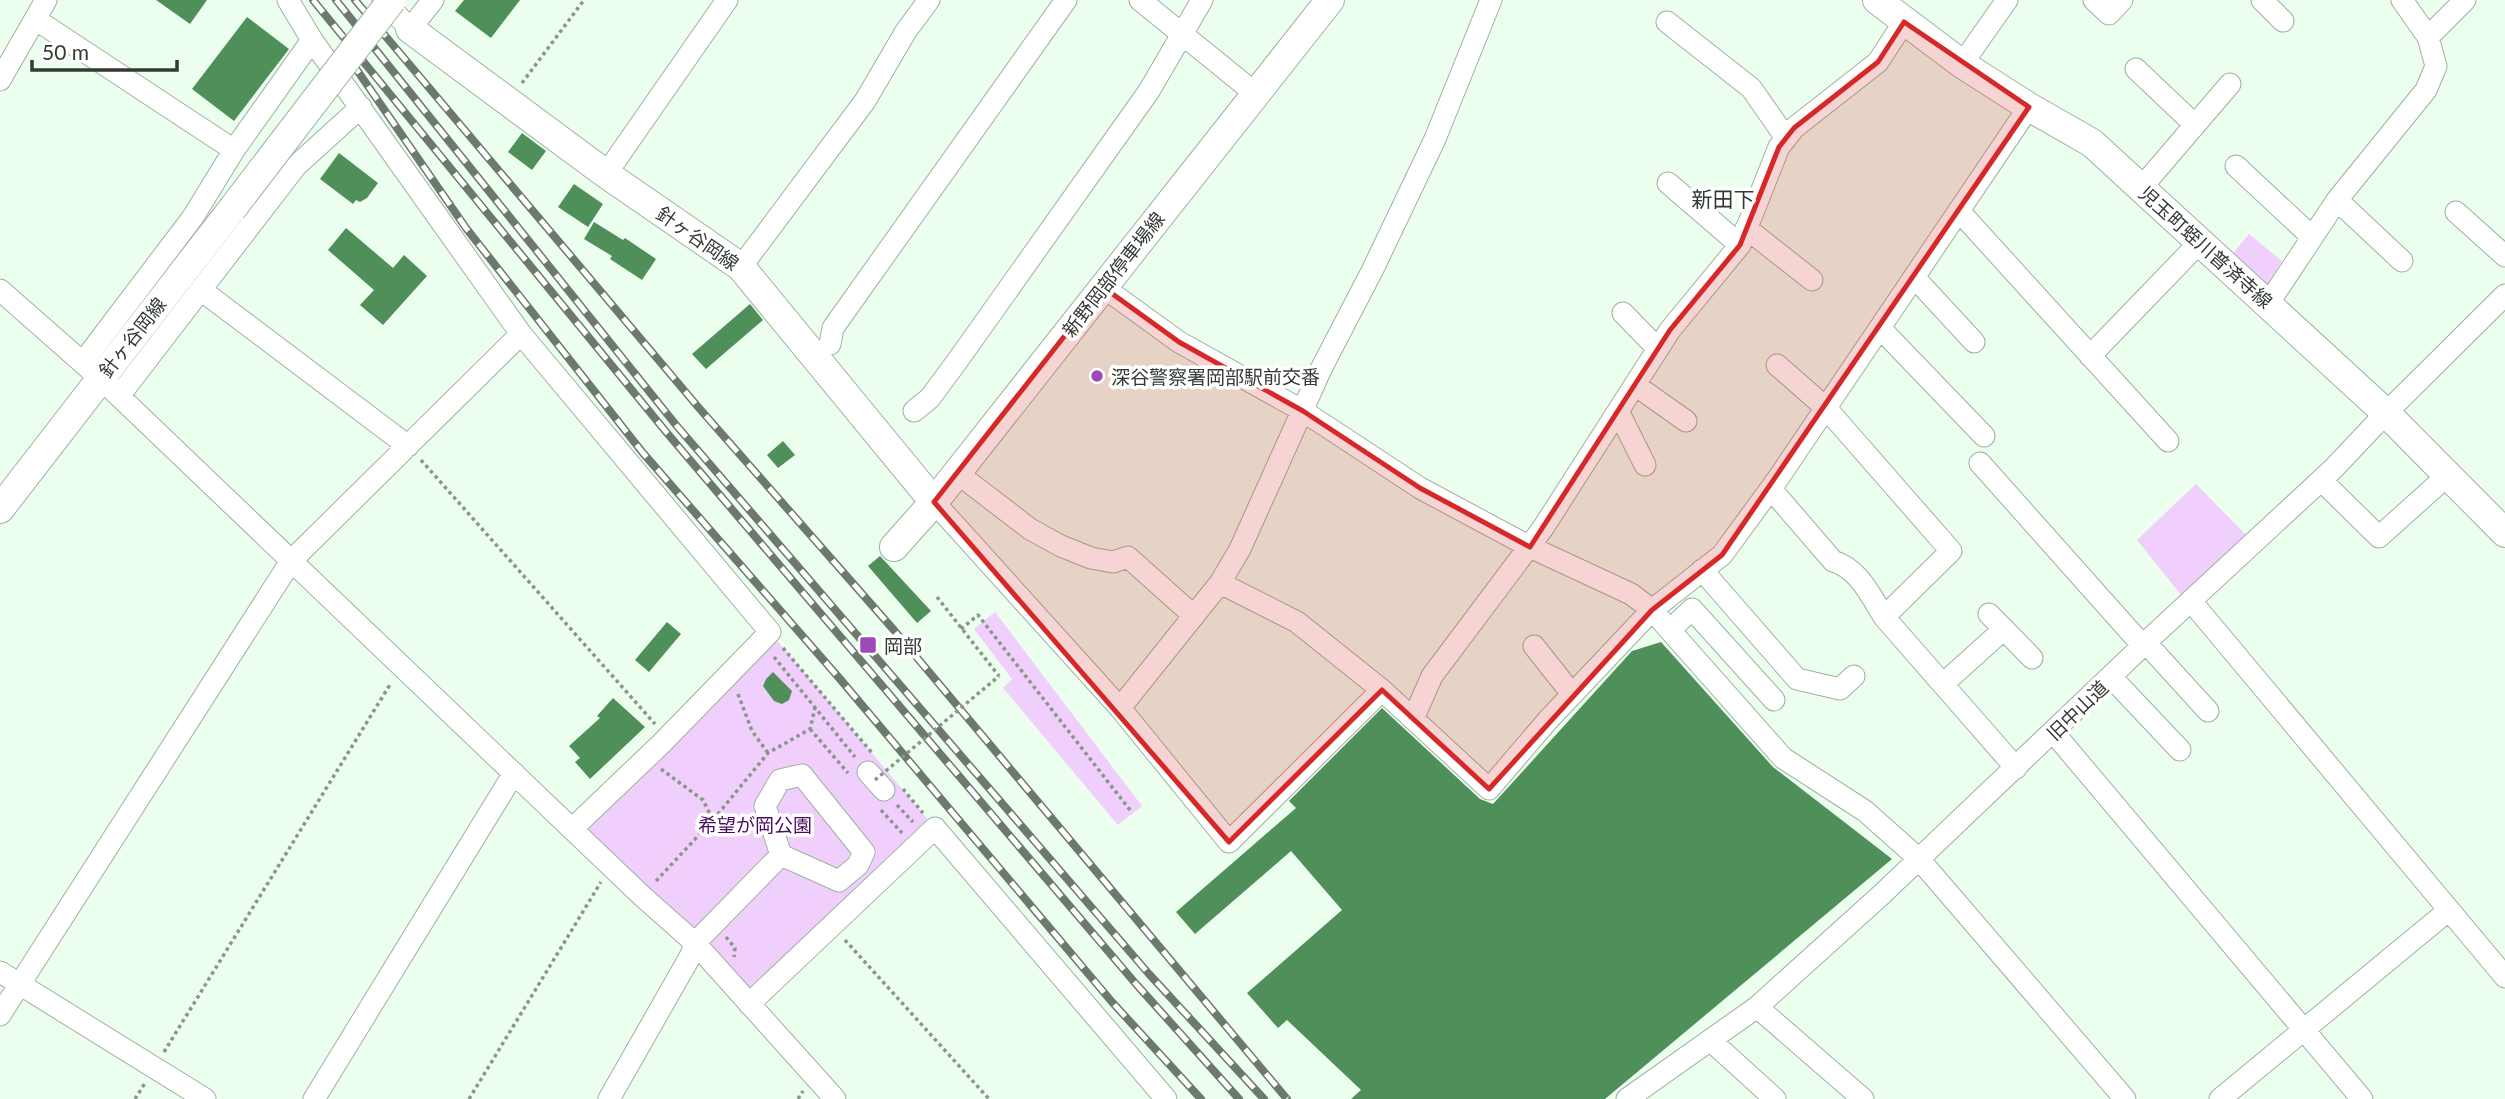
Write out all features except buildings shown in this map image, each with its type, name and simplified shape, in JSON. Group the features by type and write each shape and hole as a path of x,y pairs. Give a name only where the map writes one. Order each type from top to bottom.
{"main road":[{"name":"針ヶ谷岡線","path":"0,509 392,0"},
{"name":"新野岡部停車場線","path":"894,547 934,502 1330,0"},
{"name":"児玉町蛭川普済寺線","path":"1877,0 1962,64 2092,143 2386,413 2505,533"},
{"name":"針ヶ谷岡線","path":"410,29 606,174 741,267 934,502"}],"street":[{"path":"0,80 46,0"},
{"path":"288,0 312,40 522,334 765,636 667,738 572,829"},
{"path":"383,0 410,29 433,0"},
{"path":"606,174 727,0"},
{"path":"741,267 865,101 906,32 929,0"},
{"path":"830,344 833,328 1066,0"},
{"path":"1140,0 1256,94"},
{"path":"914,411 930,398 958,360 1149,90 1202,0"},
{"path":"1120,708 1220,583 1240,550 1327,358 1435,139 1492,0"},
{"path":"1962,64 2007,0"},
{"path":"2094,0 2109,14 2122,0"},
{"path":"2262,0 2283,21"},
{"path":"2268,304 2337,200 2426,90 2436,66 2428,37 2402,0"},
{"path":"2428,37 2466,0"},
{"path":"35,19 234,150"},
{"path":"1667,22 1751,88 1786,138"},
{"path":"1413,719 1432,676 1530,547 1670,330 1743,236 1779,147 1794,128 1878,62 1904,22"},
{"path":"101,378 234,150 312,40"},
{"path":"2136,69 2195,125"},
{"path":"2141,188 2230,85"},
{"path":"101,378 201,290 296,166 361,107"},
{"path":"1220,583 1297,622 1382,690 1489,789 1572,694 1652,610 1722,555 1771,489 2029,107"},
{"path":"2236,166 2312,237"},
{"path":"1668,183 1812,280"},
{"path":"2337,200 2402,261"},
{"path":"1959,211 2168,441"},
{"path":"2456,212 2505,256"},
{"path":"2090,356 2200,242"},
{"path":"1914,277 1974,342"},
{"path":"1103,288 1179,342 1303,411 1420,488 1530,547 1631,594 1652,610 1783,758 1865,811 1919,859 2125,1099"},
{"path":"0,290 101,378 642,896 695,943 835,1099"},
{"path":"201,290 408,446"},
{"name":"旧中山道","path":"1635,1097 1757,1007 1919,859 2321,480 2505,295"},
{"path":"1623,313 1658,349"},
{"path":"1880,328 1984,436"},
{"path":"0,1015 291,561 522,334"},
{"path":"1777,365 1826,408 1951,551 1884,617"},
{"path":"1635,385 1686,421"},
{"path":"1618,411 1646,465"},
{"path":"1980,463 2208,711"},
{"path":"957,473 1030,529 1061,546 1091,558 1114,562 1128,557 1194,616"},
{"path":"2321,480 2379,537 2448,475"},
{"path":"1771,489 1833,561 1846,565 1884,617 2016,768"},
{"path":"934,502 1120,708 1229,842 1382,690"},
{"path":"1702,570 1797,679 1840,689 1854,676"},
{"path":"2191,601 2505,977"},
{"path":"1670,630 1692,609 1774,700"},
{"path":"1943,684 1996,621 2032,658"},
{"path":"1534,646 1572,694"},
{"path":"2111,677 2180,750"},
{"path":"2054,733 2362,1099"},
{"path":"314,1099 514,773"},
{"path":"802,775 864,852 858,865 839,881 780,855 765,806 780,780 802,775"},
{"path":"749,1004 935,828 1166,1099"},
{"path":"609,1099 691,955 695,943 780,855"},
{"path":"2220,1099 2449,910"},
{"path":"0,972 205,1099"},
{"path":"1757,1007 1863,1099"},
{"path":"1710,1040 1765,1096"}],"path":[{"path":"508,102 584,0"},
{"path":"408,446 667,738"},
{"path":"883,776 999,676 937,597"},
{"path":"961,629 978,615 1130,810"},
{"path":"765,636 814,708 848,749"},
{"path":"765,636 883,776 935,828"},
{"path":"155,1068 396,675"},
{"path":"726,677 741,698 751,731 768,753"},
{"path":"642,896 713,820 768,753 810,729 814,708"},
{"path":"646,758 703,800 713,820"},
{"path":"469,1099 604,877"},
{"path":"831,926 989,1099"}],"highlighted area":[{"path":"1904,22 2029,107 1722,555 1652,610 1489,789 1382,690 1229,842 934,502 1103,287 1179,342 1303,411 1420,488 1530,547 1670,330 1740,245 1779,147 1794,128 1878,62"}],"green space":[{"path":"2249,234 2282,261 2264,290 2230,257"},
{"path":"2196,484 2246,535 2182,596 2137,540"},
{"path":"995,612 1142,806 1118,825 1003,688 1012,679 974,629"},
{"name":"希望が岡公園","path":"770,632 935,828 749,1004 572,829"}],"railway":[{"path":"313,0 667,433 1136,984 1239,1099"},
{"path":"336,0 676,425 1149,974 1264,1099"},
{"path":"355,0 699,408 893,629 1287,1099"},
{"path":"350,60 466,228 643,453 840,679 1112,1002 1201,1099"}],"place":[{"name":"深谷警察署岡部駅前交番","path":"1097,376"},
{"name":"岡部","path":"868,645"}],"district":[{"name":"新田下","path":"1723,198"}]}
